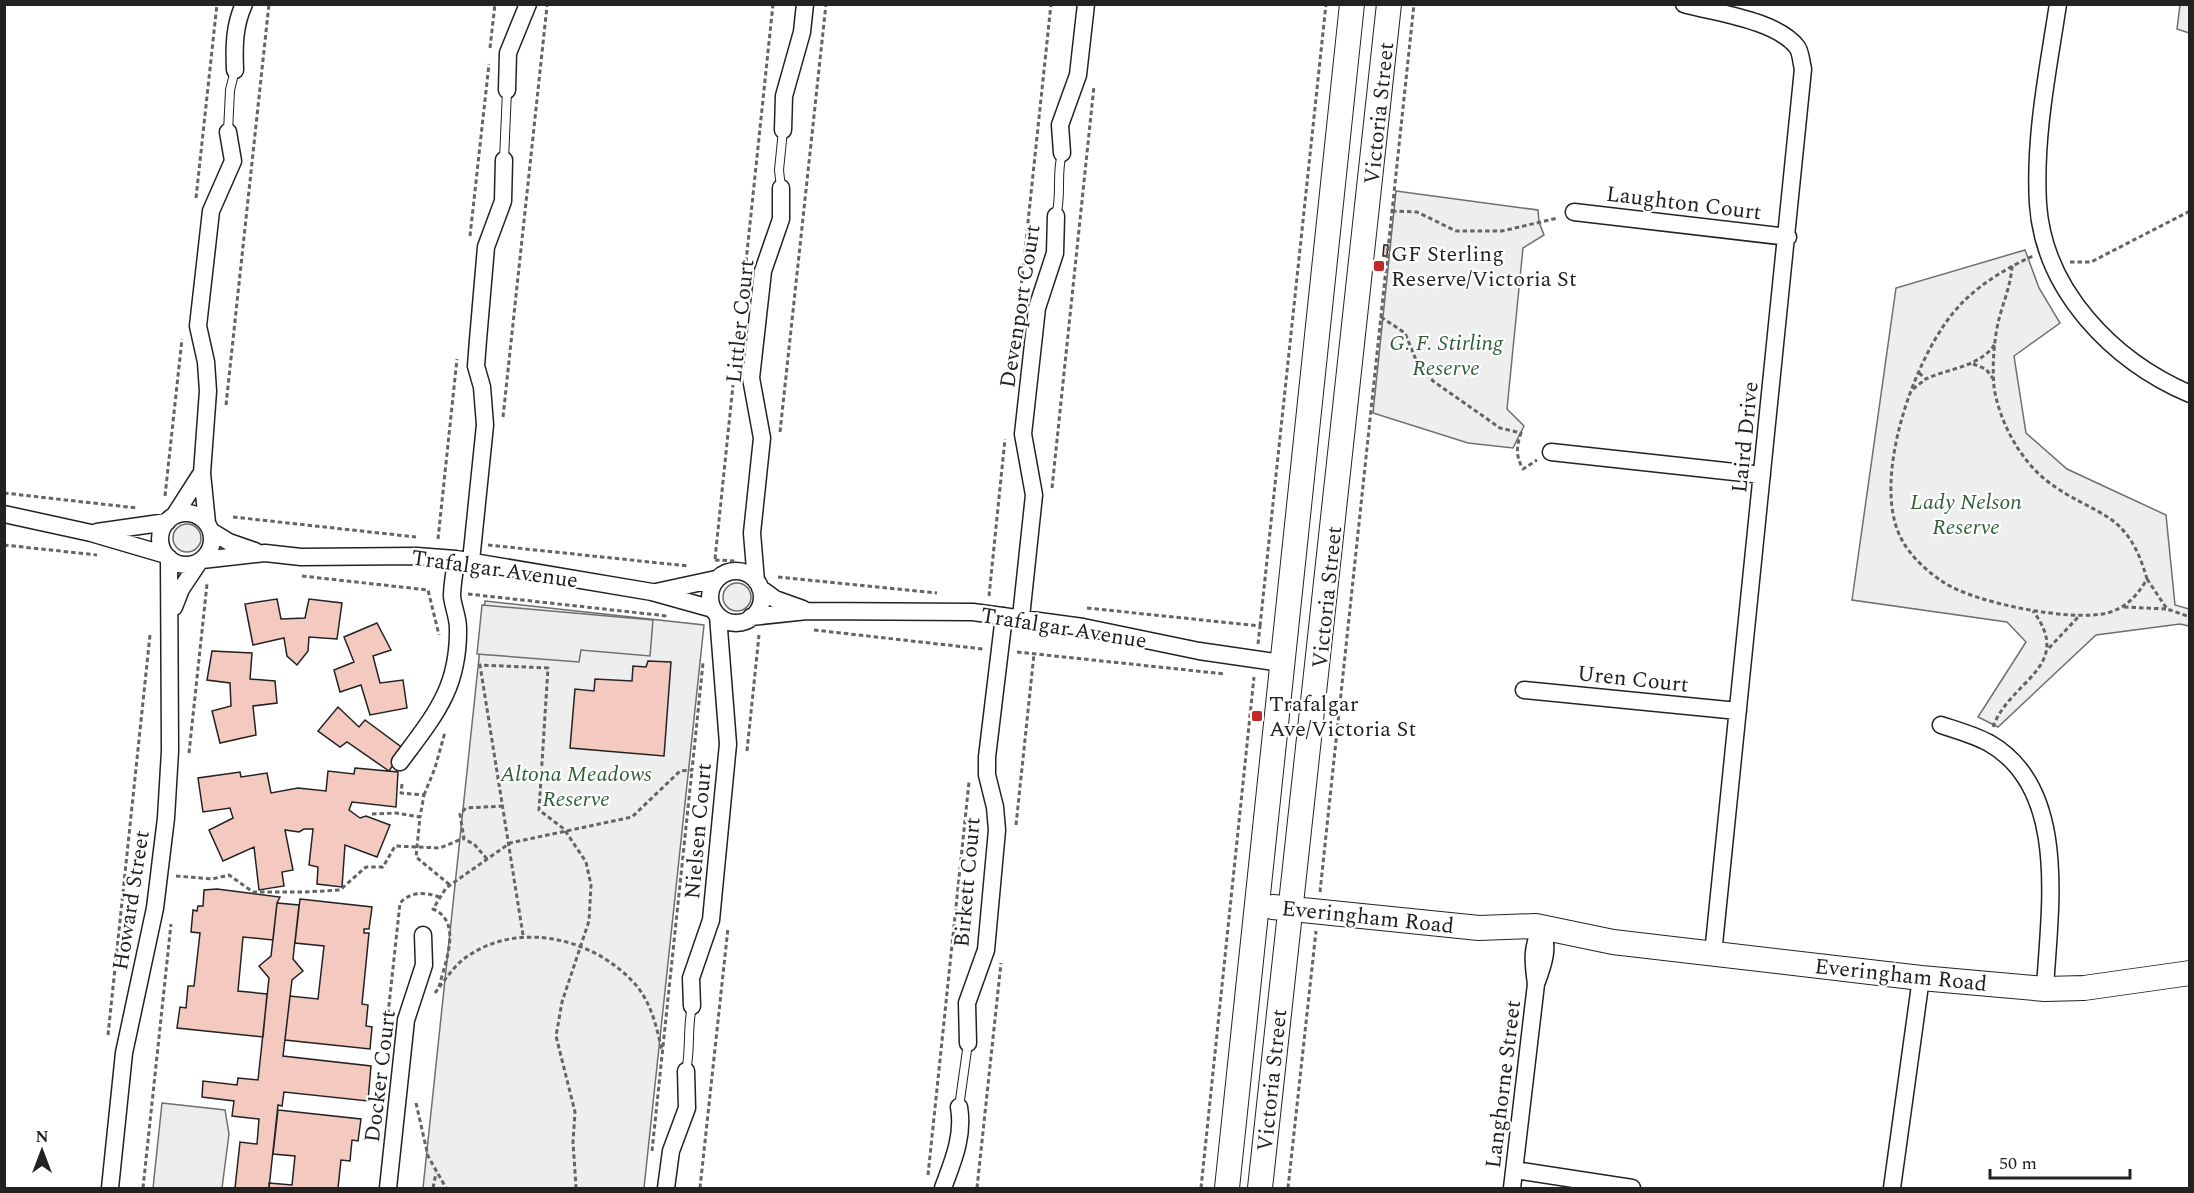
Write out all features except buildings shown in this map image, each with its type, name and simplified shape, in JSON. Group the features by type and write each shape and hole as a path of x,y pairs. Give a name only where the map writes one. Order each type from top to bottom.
{"street":[{"path":"236,70 234,46 238,17 244,4"},
{"path":"507,90 508,53 528,4"},
{"path":"783,130 784,96 800,40 805,4"},
{"path":"1062,153 1060,125 1078,75 1086,4"},
{"name":"Victoria Street","path":"1227,1188 1352,4"},
{"name":"Victoria Street","path":"1260,1188 1389,4"},
{"name":"Laird Drive","path":"1684,4 1760,24 1785,35 1798,48 1803,69 1788,237 1713,954"},
{"path":"2058,4 2037,151 2038,206 2050,255 2075,303 2116,350 2158,380 2190,394"},
{"path":"4,514 90,533 167,557 183,565 200,561 211,547 202,473 208,391 206,362 198,326 211,211 232,161 228,132"},
{"path":"400,762 435,714 448,692 454,673 458,627 453,592 464,560 473,543 485,425 482,387 476,366 486,247 503,201 504,160"},
{"name":"Littler Court","path":"758,584 752,533 762,438 752,385 752,367 763,271 782,219 781,188"},
{"name":"Laughton Court","path":"1575,212 1788,237"},
{"name":"Devenport Court","path":"1016,611 1034,495 1023,434 1037,308 1055,253 1056,216"},
{"path":"1551,452 1762,475"},
{"path":"167,557 160,538 168,514 186,501 202,473"},
{"path":"90,533 168,514 191,514 209,527"},
{"name":"Trafalgar Avenue","path":"209,527 229,542 265,554"},
{"name":"Littler Court","path":"720,577 744,552 752,533"},
{"name":"Trafalgar Avenue","path":"200,561 265,554 301,557 416,556 464,560 652,592 716,612"},
{"name":"Howard Street","path":"110,1188 124,1053 155,908 166,819 170,751 168,670 171,616 167,557"},
{"name":"Howard Street","path":"171,616 181,589 200,561"},
{"path":"741,571 758,584 760,604 747,619 730,622 716,612 710,594 720,577 741,571"},
{"name":"Trafalgar Avenue","path":"652,592 720,577"},
{"name":"Trafalgar Avenue","path":"758,584 775,598 807,611"},
{"name":"Trafalgar Avenue","path":"747,619 807,611 1016,611 1210,653 1318,667"},
{"name":"Birkett Court","path":"968,1043 967,1003 986,950 997,830 995,807 987,775 987,757 1016,611"},
{"name":"Nielsen Court","path":"692,1006 691,978 711,920 728,744 722,658 716,612"},
{"name":"Nielsen Court","path":"722,658 733,633 747,619"},
{"name":"Uren Court","path":"1524,690 1738,711"},
{"path":"1941,725 1989,743 2022,771 2045,818 2050,877 2045,989"},
{"name":"Everingham Road","path":"1256,905 1479,928 1541,938 1613,942 1922,978 2045,989 2085,988 2190,973"},
{"name":"Docker Court","path":"388,1188 406,1020 424,965 423,935"},
{"name":"Langhorne Street","path":"1512,1188 1536,984 1544,962 1541,938"},
{"path":"1892,1188 1922,978"},
{"path":"666,1188 671,1151 687,1108 686,1071"},
{"path":"943,1188 960,1139 962,1124 959,1107"},
{"path":"1515,1170 1632,1188"}],"lane":[{"path":"228,132 230,90 236,70"},
{"path":"504,160 507,90"},
{"path":"781,188 783,130"},
{"path":"1056,216 1060,203 1058,170 1062,153"},
{"path":"686,1071 691,1051 689,1020 692,1006"},
{"path":"959,1107 968,1043"}],"path":[{"path":"196,204 217,4"},
{"path":"226,410 269,4"},
{"path":"502,427 547,4"},
{"path":"780,433 826,4"},
{"path":"1260,626 1326,4"},
{"path":"1288,1188 1414,4"},
{"path":"1050,498 1095,75"},
{"path":"1392,211 1417,212 1456,231 1502,231 1575,212"},
{"path":"2147,579 2136,597 2122,607 2106,613 2080,615 2033,611 1971,595 1944,583 1918,562 1903,542 1893,521 1894,451 1912,390 1932,340 1962,303 2012,266 2050,255 2091,262 2190,211"},
{"path":"2012,266 1996,342 1994,380 2001,416 2013,440 2030,464 2046,480 2112,519 2130,538 2142,562 2147,579 2167,609"},
{"path":"1381,316 1405,333 1416,360 1433,381 1500,428 1521,433 1517,445 1518,460 1523,469 1551,452"},
{"path":"168,514 165,498 182,333"},
{"path":"1912,390 1926,379 1956,367 1973,364 1991,350 1996,342"},
{"path":"1973,364 1986,369 1994,380"},
{"path":"1919,373 1926,379"},
{"path":"4,493 144,508"},
{"path":"165,498 186,501"},
{"path":"233,517 690,567 689,585"},
{"path":"4,545 105,555"},
{"path":"298,576 682,617 684,603"},
{"path":"778,577 942,593"},
{"path":"428,590 427,597 435,613 438,646"},
{"path":"989,598 1016,611"},
{"path":"2122,607 2167,609 2190,617"},
{"path":"2033,611 2045,628 2049,648"},
{"path":"1989,743 1994,724 2035,673 2049,648 2080,615"},
{"path":"107,1046 151,632"},
{"path":"982,661 983,649"},
{"path":"651,1154 703,661"},
{"path":"523,935 480,665 548,668 539,810 564,829 586,862 591,885 588,921 562,1002 556,1036 575,1112 573,1142 576,1188"},
{"path":"1201,1188 1254,677"},
{"path":"435,714 444,723 445,731 435,768 424,795 416,848 418,861 450,885"},
{"path":"439,987 450,940 448,922 442,913 433,909 439,897 450,885 510,843 564,829 632,817 680,771 692,770"},
{"path":"928,1177 970,778"},
{"path":"402,784 401,793 424,795"},
{"path":"487,859 481,850 464,838 459,821 461,811 466,808 504,806"},
{"path":"372,814 396,813 420,817"},
{"path":"176,876 212,879 229,875 244,887 260,893 279,890 304,892 340,890 366,867 383,867 395,846 440,848 464,838"},
{"path":"429,1000 465,958 491,944 523,935 580,945 608,960 636,985 655,1020 662,1051"},
{"path":"415,1099 428,1156 446,1188"},
{"path":"434,1188 436,1171"}],"green space":[{"path":"2180,5 2189,5 2189,33 2177,29"},
{"name":"G. F. Stirling Reserve","path":"1396,191 1538,210 1539,222 1544,235 1523,248 1507,409 1524,426 1513,448 1468,443 1373,413"},
{"name":"Lady Nelson Reserve","path":"2025,250 2039,288 2060,323 2014,356 2026,433 2067,469 2166,515 2175,605 2189,609 2189,626 2180,624 2096,635 1998,727 1978,717 2026,642 2007,622 1852,600 1896,288"},
{"path":"187,524 197,528 201,538 197,548 187,552 177,548 173,538 177,528"},
{"path":"737,583 747,587 751,597 747,607 737,611 727,607 723,597 727,587"},
{"name":"Altona Meadows Reserve","path":"485,601 704,625 644,1188 423,1188"}],"shaded area":[{"path":"482,605 653,620 650,656 581,650 579,662 477,654"},
{"path":"162,1103 225,1110 229,1134 222,1188 153,1188"}],"place":[{"name":"GF Sterling Reserve/Victoria St","path":"1379,266"},
{"name":"Trafalgar Ave/Victoria St","path":"1257,716"}]}
